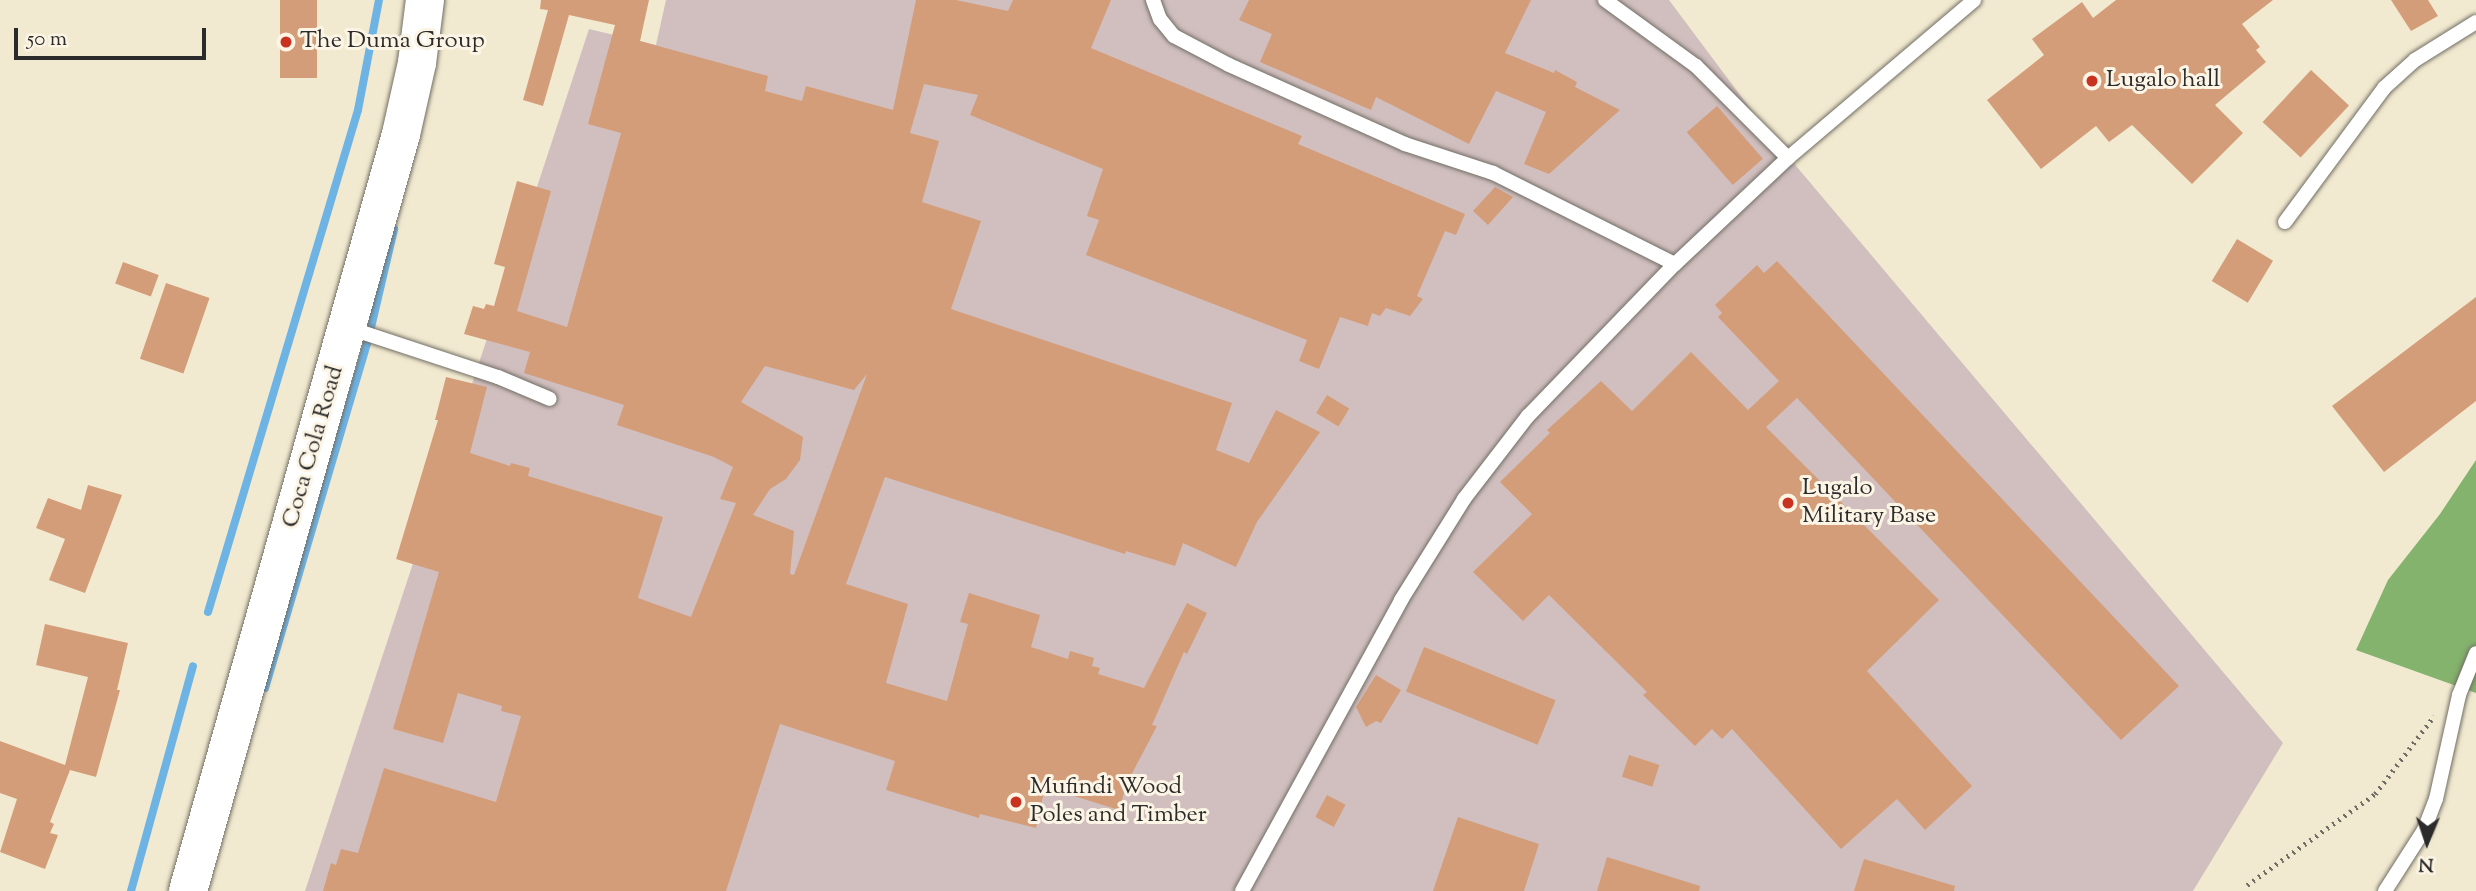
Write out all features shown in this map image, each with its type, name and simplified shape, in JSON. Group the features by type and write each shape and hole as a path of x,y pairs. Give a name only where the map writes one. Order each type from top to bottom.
{"main road":[{"name":"Coca Cola Road","path":"188,891 401,134 417,63 425,0"}],"lane":[{"path":"1153,0 1160,19 1174,36 1230,65 1405,144 1493,173 1675,264"},
{"path":"1605,0 1696,66 1788,158"},
{"path":"1242,891 1401,600 1464,499 1528,416 1675,264 1788,158 1974,0"},
{"path":"2285,222 2384,88 2447,37 2476,22"},
{"path":"348,328 498,377 550,399"},
{"path":"2385,891 2424,830 2432,809 2459,695 2476,653"}],"path":[{"path":"2247,885 2375,794 2420,732 2459,695"}],"shaded area":[{"path":"666,0 1669,0 1770,135 2283,743 2193,891 305,891 589,29 656,45"}],"green space":[{"path":"2476,460 2476,693 2356,650 2388,580 2440,514"}],"building":[{"name":"The Duma Group","path":"280,0 317,0 317,78 280,78"},
{"path":"541,0 649,0 640,41 768,76 765,91 802,101 806,86 893,110 916,0 956,0 1008,11 1013,0 1111,0 1091,48 1302,136 1298,144 1465,214 1456,235 1445,231 1417,296 1423,299 1410,316 1386,308 1380,316 1372,313 1368,326 1340,317 1319,369 1299,361 1307,340 1086,255 1099,220 1087,216 1103,169 970,115 978,95 924,84 910,133 939,141 922,202 981,221 951,309 1232,403 1216,450 1249,463 1276,410 1320,432 1257,522 1236,567 1183,543 1175,566 1126,551 1125,554 885,477 846,584 908,604 886,683 947,701 968,624 960,622 969,593 1040,615 1031,647 1068,659 1070,651 1094,658 1092,666 1100,668 1098,674 1144,688 1187,603 1207,613 1187,654 1184,652 1152,725 1157,726 1127,783 1119,810 1045,787 1036,828 980,814 979,818 886,790 895,761 780,724 726,891 323,891 331,863 336,865 341,849 358,853 384,768 496,802 521,716 501,711 502,706 458,693 443,743 393,729 439,572 396,559 438,420 435,420 446,377 487,387 470,453 510,466 511,463 530,468 528,476 663,517 638,598 691,617 736,503 720,499 733,467 714,457 617,425 624,405 524,373 530,352 464,334 473,306 484,309 486,304 494,306 505,267 494,264 517,181 551,191 517,311 567,327 621,133 588,124 615,25 569,15 543,106 523,100 548,10 540,9","holes":["765,366 854,390 867,374 794,575 790,574 794,531 753,515 770,489 786,479 800,460 803,437 741,402"]},
{"path":"1249,0 1531,0 1505,53 1554,73 1555,70 1577,82 1575,87 1620,110 1549,174 1524,164 1546,112 1496,91 1469,144 1376,97 1371,110 1260,62 1272,34 1239,20"},
{"path":"2116,0 2273,0 2242,24 2260,47 2256,50 2266,62 2215,105 2243,133 2192,184 2132,125 2109,142 2096,126 2041,169 1987,100 2044,55 2032,39 2082,2 2093,18"},
{"path":"2391,0 2428,0 2438,16 2411,31"},
{"path":"2311,70 2349,105 2301,157 2263,122"},
{"path":"1717,106 1763,159 1733,185 1687,132"},
{"path":"1495,187 1513,197 1488,225 1473,211"},
{"path":"2237,239 2273,261 2248,303 2212,281"},
{"path":"1777,261 2179,686 2121,740 1797,398 1766,427 1939,600 1867,671 1972,786 1925,830 1897,799 1841,849 1732,729 1722,739 1712,729 1695,746 1643,695 1647,692 1549,595 1523,621 1473,572 1532,514 1500,482 1550,433 1547,430 1601,381 1632,411 1691,352 1748,410 1779,381 1718,317 1722,313 1715,305 1757,265 1764,273"},
{"path":"123,262 159,275 151,297 115,284"},
{"path":"166,283 209,298 183,374 140,359"},
{"path":"2476,297 2476,401 2384,472 2332,406"},
{"path":"1327,395 1349,408 1338,426 1316,413"},
{"path":"88,485 122,495 85,593 49,580 65,539 36,528 48,498 81,510"},
{"path":"45,624 128,643 117,690 120,690 96,777 70,770 50,822 54,824 50,833 58,835 45,869 0,852 17,799 0,793 0,741 65,765 88,677 36,665"},
{"path":"1424,647 1556,700 1538,745 1406,692"},
{"path":"1376,675 1401,690 1381,723 1376,721 1366,727 1356,707"},
{"path":"1629,755 1659,765 1652,787 1622,777"},
{"path":"1327,795 1346,805 1334,827 1315,817"},
{"path":"1458,817 1539,844 1524,891 1433,891"},
{"path":"1607,857 1700,886 1699,891 1597,891"},
{"path":"1864,859 1955,886 1954,891 1854,891"}],"waterway":[{"path":"208,612 358,110 379,0"},
{"path":"265,688 369,336 394,229"},
{"path":"131,891 193,666"}],"place":[{"name":"The Duma Group","path":"286,42"},
{"name":"Lugalo hall","path":"2092,81"},
{"name":"Lugalo Military Base","path":"1788,503"},
{"name":"Mufindi Wood Poles and Timber","path":"1016,802"}]}
